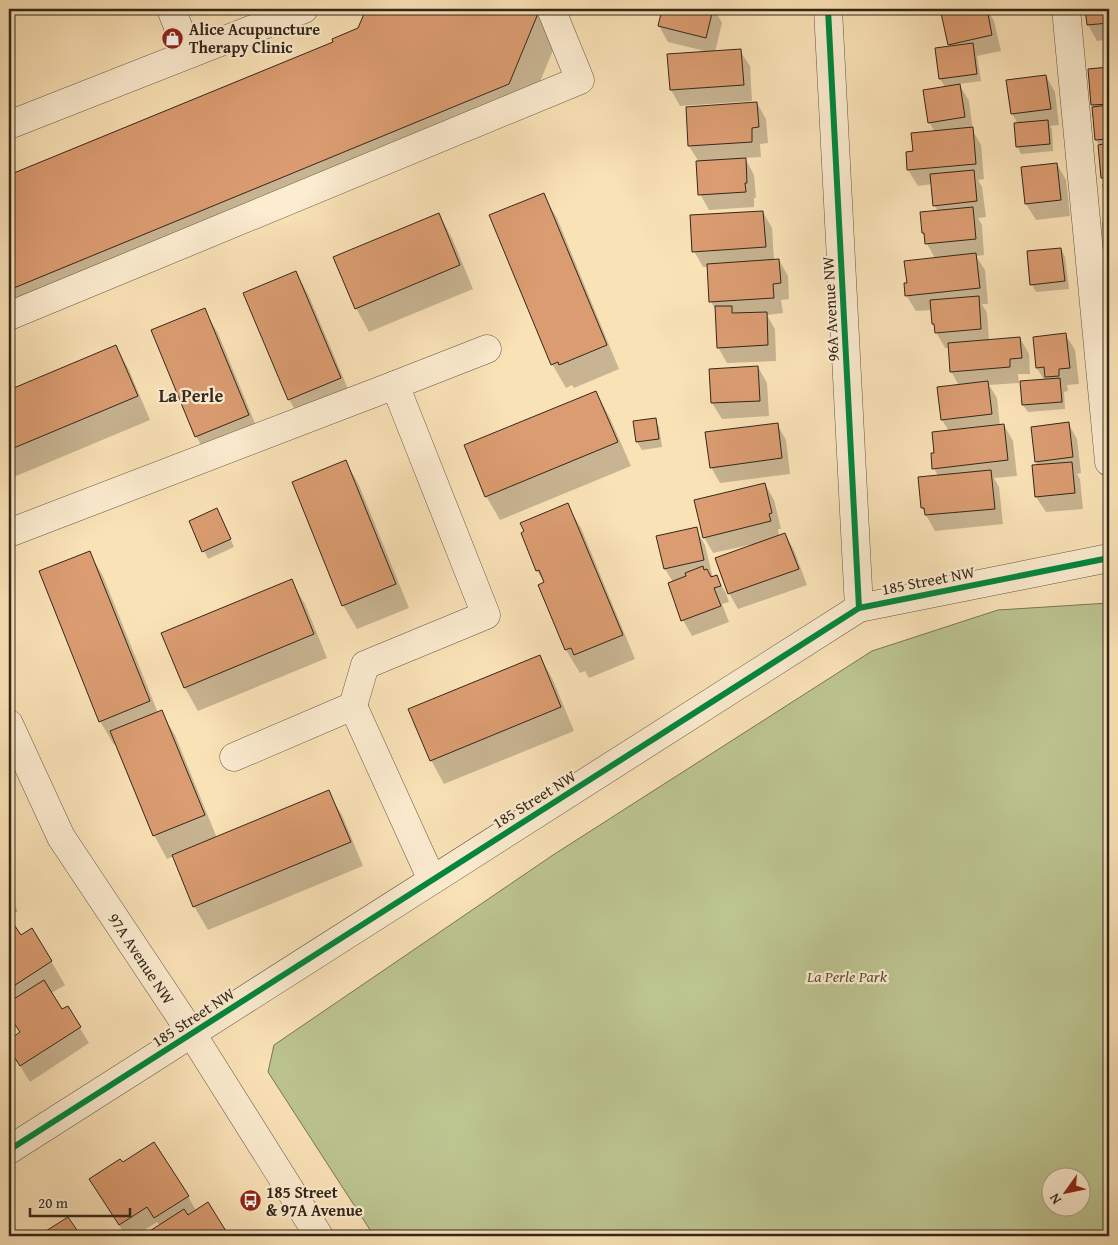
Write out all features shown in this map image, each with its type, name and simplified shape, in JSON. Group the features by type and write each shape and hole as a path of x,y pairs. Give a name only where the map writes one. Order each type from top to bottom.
{"street":[{"path":"171,9 189,54"},
{"path":"9,125 304,9"},
{"path":"9,316 580,80 551,9"},
{"name":"96A Avenue NW","path":"828,9 859,608"},
{"path":"1066,9 1109,462"},
{"path":"9,533 488,349"},
{"path":"396,385 486,615 365,665 353,706 432,880"},
{"name":"185 Street NW","path":"9,1150 859,608 1109,558"},
{"path":"234,757 353,706"},
{"name":"97A Avenue NW","path":"9,724 61,837 192,1034 318,1236"}],"green space":[{"name":"La Perle Park","path":"1109,603 1109,1236 374,1236 268,1072 274,1045 553,855 872,651 998,610"}],"building":[{"path":"366,9 534,9 537,16 509,84 9,290 9,175 333,42 332,39 358,28"},
{"path":"662,9 713,9 706,38 658,26"},
{"path":"961,9 987,9 992,35 948,45 941,13"},
{"path":"1085,9 1109,9 1109,23 1087,25"},
{"path":"973,43 977,74 939,79 935,48"},
{"path":"741,49 744,85 670,90 667,54"},
{"path":"1109,67 1109,104 1091,105 1088,69"},
{"path":"1046,75 1051,109 1011,114 1006,80"},
{"path":"960,84 965,117 928,123 923,90"},
{"path":"757,102 759,127 752,128 752,142 688,146 686,107"},
{"path":"1109,105 1109,139 1095,140 1092,107"},
{"path":"1048,120 1050,144 1016,147 1014,123"},
{"path":"973,127 976,164 907,170 906,152 913,151 911,133"},
{"path":"1109,143 1109,178 1101,178 1098,145"},
{"path":"746,158 746,192 698,195 696,161"},
{"path":"1057,163 1061,200 1025,204 1021,167"},
{"path":"974,170 977,201 933,206 930,174"},
{"path":"1109,183 1109,210 1106,210 1103,184"},
{"path":"544,193 607,345 559,365 558,362 551,365 489,215"},
{"path":"973,207 976,239 925,244 920,212"},
{"path":"763,211 766,247 692,252 690,215"},
{"path":"439,213 460,265 355,309 333,257"},
{"path":"1109,222 1109,257 1105,258 1103,223"},
{"path":"1061,248 1065,281 1030,285 1027,251"},
{"path":"976,253 980,288 905,296 904,283 907,283 904,261"},
{"path":"779,259 781,283 773,284 774,298 709,302 707,264"},
{"path":"296,271 341,378 288,400 243,293"},
{"path":"979,296 981,329 935,333 934,324 932,324 930,300"},
{"path":"715,306 732,306 732,313 767,312 768,345 717,348"},
{"path":"205,308 249,415 195,437 151,330"},
{"path":"1066,333 1070,368 1059,369 1059,376 1045,377 1044,367 1036,368 1033,337"},
{"path":"1020,337 1022,358 1010,359 1010,367 950,372 948,343"},
{"path":"116,345 138,396 9,450 9,390"},
{"path":"758,366 760,401 711,403 709,369"},
{"path":"1060,378 1062,402 1022,405 1020,381"},
{"path":"988,381 992,414 941,420 937,387"},
{"path":"596,391 618,442 485,497 464,445"},
{"path":"656,418 659,439 636,442 633,421"},
{"path":"1069,422 1073,457 1035,462 1031,427"},
{"path":"778,423 782,458 710,468 705,432"},
{"path":"1004,424 1008,460 932,469 931,453 934,453 932,432"},
{"path":"346,460 396,584 342,606 292,482"},
{"path":"1072,462 1075,493 1035,497 1032,465"},
{"path":"991,470 995,509 925,515 924,508 921,508 918,477"},
{"path":"765,483 772,513 769,514 771,521 703,538 694,500"},
{"path":"568,503 623,635 574,655 571,648 565,650 538,585 544,582 539,570 536,571 521,533 524,531 520,523"},
{"path":"217,508 231,539 202,552 189,521"},
{"path":"697,527 704,560 664,569 656,536"},
{"path":"785,533 799,569 728,594 715,558"},
{"path":"90,551 150,701 99,722 39,571"},
{"path":"703,566 704,570 707,569 711,577 717,575 721,586 714,588 721,606 681,621 668,583 686,576 685,573"},
{"path":"292,579 314,634 184,688 161,633"},
{"path":"540,655 561,707 430,761 408,709"},
{"path":"162,710 205,815 153,836 110,731"},
{"path":"329,790 351,842 193,907 172,855"},
{"path":"9,917 21,935 32,928 52,961 9,989"},
{"path":"44,980 62,1009 68,1006 81,1027 20,1066 9,1049 9,1040 20,1032 9,1016 9,1002"},
{"path":"154,1142 189,1196 154,1218 147,1207 119,1225 89,1179 120,1159 123,1162"},
{"path":"208,1202 229,1236 142,1236 184,1209 188,1215"},
{"path":"68,1217 81,1236 38,1236"}],"cycle path":[{"path":"828,9 859,608"},
{"path":"9,1150 859,608 1109,558"}],"place":[{"name":"Alice Acupuncture Therapy Clinic","path":"173,38"},
{"name":"185 Street & 97A Avenue","path":"250,1201"}],"district":[{"name":"La Perle","path":"191,395"}]}
